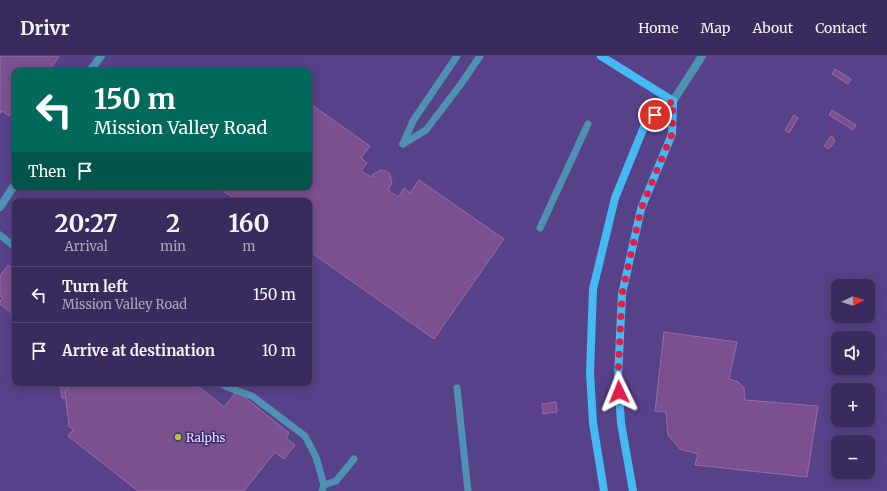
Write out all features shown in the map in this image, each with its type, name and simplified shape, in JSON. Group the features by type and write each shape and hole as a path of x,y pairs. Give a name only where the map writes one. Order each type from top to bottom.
{"main road":[{"path":"601,56 673,101"},
{"path":"604,491 593,423 590,373 593,289 615,198 646,122 673,101"},
{"path":"633,491 621,423 619,384 622,294 641,209 672,134 673,101"}],"street":[{"path":"92,68 100,56"},
{"path":"673,101 702,56"},
{"path":"0,207 12,189"}],"lane":[{"path":"456,56 413,121 403,144 426,130 480,56"},
{"path":"540,228 588,124"},
{"path":"0,235 12,245"},
{"path":"225,386 252,396 305,436 316,457 323,488 336,481 354,459"},
{"path":"457,388 468,491"}],"shaded area":[{"path":"0,56 887,56 887,491 0,491"}],"building":[{"path":"0,56 59,56 51,68 12,68 12,112 9,116 2,111 0,114"},
{"path":"835,69 851,79 848,84 832,74"},
{"path":"312,105 370,146 361,158 367,163 361,171 371,177 381,170 386,171 390,174 392,183 388,190 398,197 404,188 410,193 419,180 504,239 434,339 312,253 312,198 233,198 222,190 312,190"},
{"path":"832,110 856,125 853,130 829,115"},
{"path":"794,115 798,118 789,133 785,130"},
{"path":"831,136 835,141 829,149 824,146"},
{"path":"8,265 12,268 12,314 0,304 0,301 3,298 0,296 0,276"},
{"path":"664,332 737,342 729,379 738,382 744,388 745,400 818,406 807,477 695,465 698,454 680,449 668,435 666,412 655,411"},
{"path":"60,386 70,386 65,392 66,398 62,398"},
{"name":"Ralphs","path":"70,386 198,386 224,407 237,391 289,433 286,438 295,445 284,459 275,452 244,491 138,491 68,436 73,430 69,426 65,392"},
{"path":"556,402 557,412 543,414 542,404"}],"place":[{"name":"Ralphs","path":"178,437"}],"route":[{"path":"619,392 618,377 622,294 641,209 672,134 673,101 655,115"}]}
